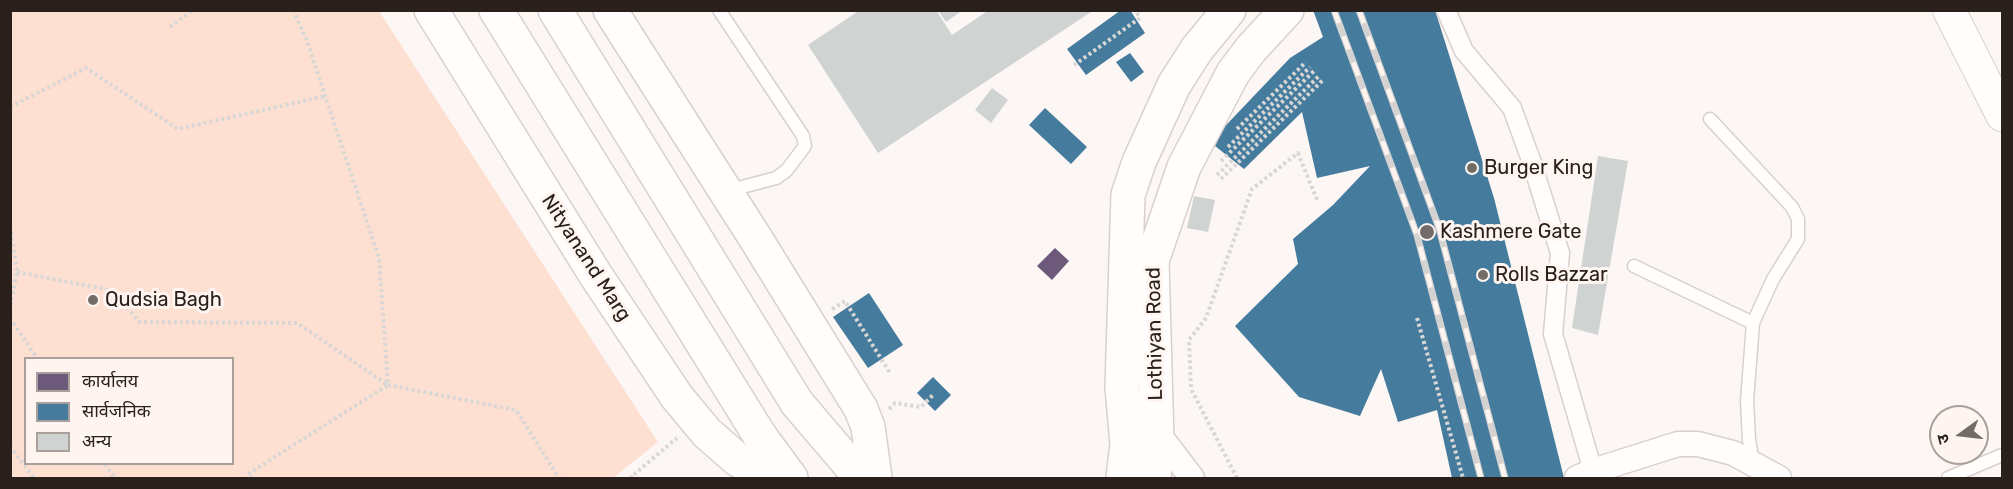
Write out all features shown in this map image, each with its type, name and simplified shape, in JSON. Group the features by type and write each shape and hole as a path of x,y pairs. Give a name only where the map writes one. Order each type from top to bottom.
{"main road":[{"name":"Nityanand Marg","path":"431,10 595,274 677,397 707,433 738,460 771,478"},
{"path":"495,10 760,436 791,478"},
{"path":"555,10 797,403 861,478"},
{"path":"610,10 726,191 861,409 868,427 875,478"},
{"name":"Lothiyan Road","path":"1123,478 1127,444 1122,387 1128,195 1139,162 1174,85 1197,50 1229,10"},
{"name":"Lothiyan Road","path":"1154,478 1156,431 1152,261 1184,167 1233,73 1251,49 1287,10"}],"street":[{"path":"1446,10 1464,51 1512,108 1560,253 1552,333 1585,475 1678,444 1698,444 1733,453 1779,478"},
{"path":"1949,10 2002,116"},
{"path":"1156,431 1192,478"}],"lane":[{"path":"719,10 803,136 805,146 786,171 776,177 726,191"},
{"path":"1710,119 1792,207 1798,219 1798,239 1773,279 1753,323 1747,401 1753,463"},
{"path":"1634,266 1753,323"},
{"path":"1948,478 2002,455"}],"path":[{"path":"170,27 193,10"},
{"path":"292,10 306,38 379,258 388,385"},
{"path":"1074,65 1140,18 1135,10"},
{"path":"1229,136 1306,62"},
{"path":"10,107 86,68 178,129 326,96"},
{"path":"1218,160 1312,69"},
{"path":"1217,175 1319,76"},
{"path":"1221,179 1323,80"},
{"path":"1237,478 1191,389 1189,340 1206,318 1252,189 1298,153 1318,202"},
{"path":"10,226 18,272 10,308"},
{"path":"18,272 116,291 139,322 297,323 388,385 516,410 559,478"},
{"path":"855,316 890,373"},
{"path":"10,318 36,357"},
{"path":"1418,318 1463,478"},
{"path":"251,478 248,474 388,385"},
{"path":"868,427 895,403 921,407 934,394"},
{"path":"633,478 631,477 697,422"},
{"path":"10,446 24,465"},
{"path":"24,465 34,478"},
{"path":"106,465 114,478"}],"shaded area":[{"path":"10,11 379,11 658,442 613,478 11,478"}],"building: कार्यालय":[{"path":"1055,248 1069,261 1052,280 1037,266"}],"building: सार्वजनिक":[{"path":"1121,10 1130,10 1145,33 1086,75 1067,49"},
{"name":"Kashmere Gate","path":"1313,10 1435,10 1494,198 1564,478 1452,478 1437,410 1398,422 1381,369 1360,416 1299,397 1235,326 1298,264 1293,239 1333,205 1370,166 1317,178 1302,112 1244,169 1210,142 1290,58 1323,37"},
{"path":"1130,53 1144,72 1131,82 1116,62"},
{"path":"1045,108 1087,147 1071,164 1029,125"},
{"path":"869,293 903,345 868,368 833,317"},
{"path":"933,377 951,395 935,411 917,393"}],"building: अन्य":[{"path":"860,10 936,10 952,35 989,10 1094,10 878,153 808,45"},
{"path":"938,10 963,10 946,22"},
{"path":"992,88 1008,100 991,123 975,110"},
{"path":"1598,156 1628,161 1598,335 1572,328"},
{"path":"1194,196 1215,200 1208,232 1187,228"}],"railway":[{"path":"1334,10 1417,235 1481,478"},
{"path":"1359,10 1439,228 1505,478"}],"place":[{"name":"Burger King","path":"1472,168"},
{"name":"Kashmere Gate","path":"1427,232"},
{"name":"Rolls Bazzar","path":"1483,275"},
{"name":"Qudsia Bagh","path":"93,300"}]}
